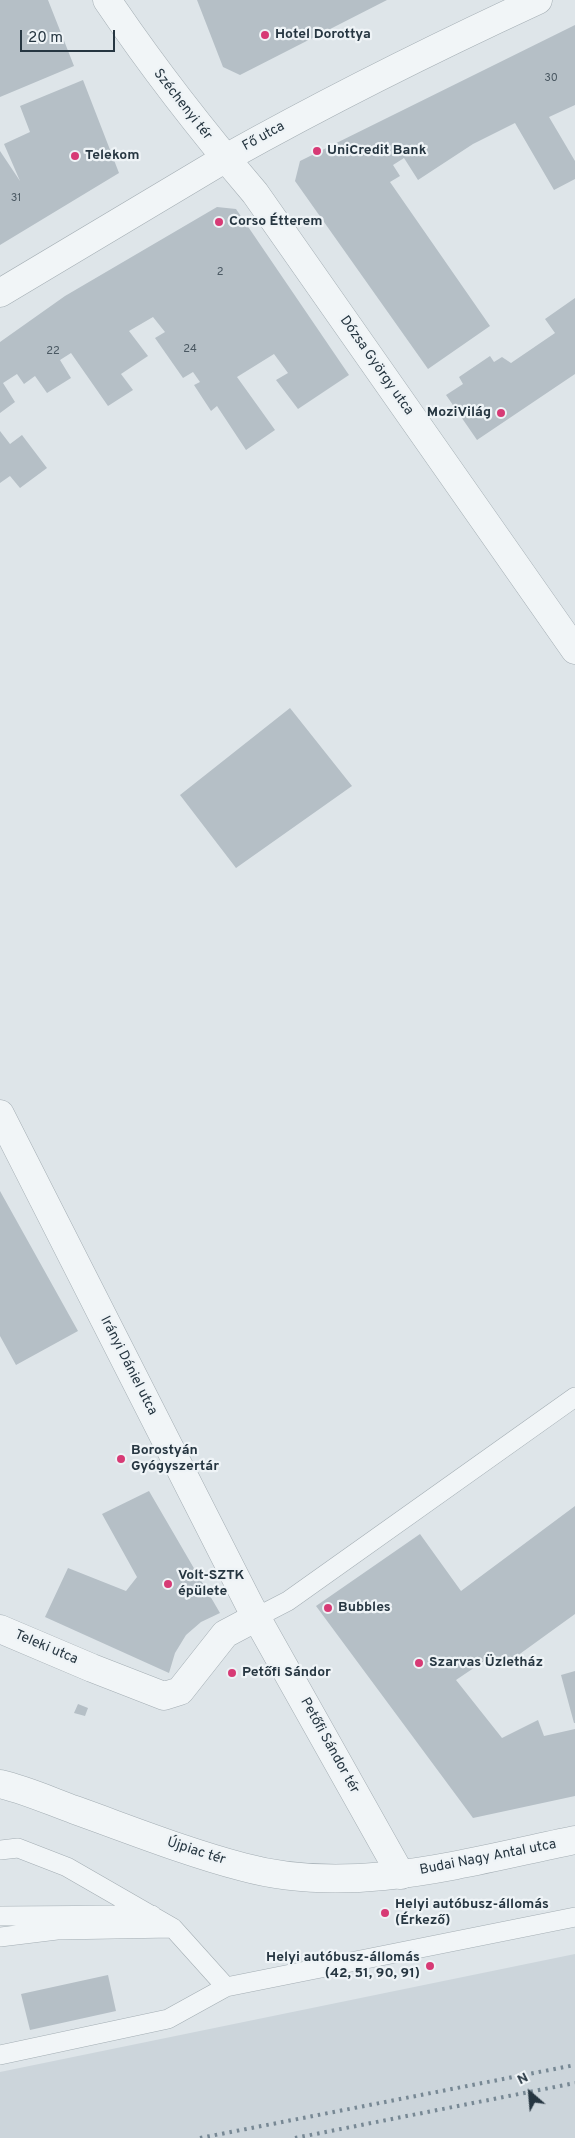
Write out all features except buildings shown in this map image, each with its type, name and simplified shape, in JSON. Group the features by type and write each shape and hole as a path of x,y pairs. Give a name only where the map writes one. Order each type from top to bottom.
{"street":[{"name":"Széchenyi tér","path":"107,0 146,58 226,158"},
{"name":"Fő utca","path":"0,293 226,158 315,108 411,59 538,0"},
{"name":"Dózsa György utca","path":"226,158 255,193 575,650"},
{"name":"Irányi Dániel utca","path":"0,1114 257,1617"},
{"name":"Teleki utca","path":"0,1629 164,1696 180,1691 225,1634 257,1617"},
{"name":"Petőfi Sándor tér","path":"257,1617 401,1875"},
{"name":"Újpiac tér","path":"0,1784 195,1853 244,1868 284,1875 336,1879 401,1875"},
{"name":"Budai Nagy Antal utca","path":"401,1875 575,1840"}],"lane":[{"path":"257,1617 288,1601 575,1397"},
{"path":"0,1850 18,1848 67,1866 153,1915 173,1928 226,1987"},
{"path":"0,1916 153,1915"},
{"path":"0,2055 168,2019 226,1987 575,1916"},
{"path":"0,1937 57,1930 173,1928"}],"shaded area":[{"path":"575,1954 575,2138 0,2138 0,2072"}],"railway":[{"path":"200,2138 575,2065"},
{"path":"295,2138 575,2083"}],"place":[{"name":"Hotel Dorottya","path":"265,35"},
{"name":"UniCredit Bank","path":"317,151"},
{"name":"Telekom","path":"75,156"},
{"name":"Corso Étterem","path":"219,222"},
{"name":"MoziVilág","path":"501,413"},
{"name":"Borostyán Gyógyszertár","path":"121,1459"},
{"name":"Volt-SZTK épülete","path":"168,1584"},
{"name":"Bubbles","path":"328,1608"},
{"name":"Szarvas Üzletház","path":"419,1663"},
{"name":"Petőfi Sándor","path":"232,1673"},
{"name":"Helyi autóbusz-állomás (Érkező)","path":"385,1913"},
{"name":"Helyi autóbusz-állomás (42, 51, 90, 91)","path":"430,1966"}]}
